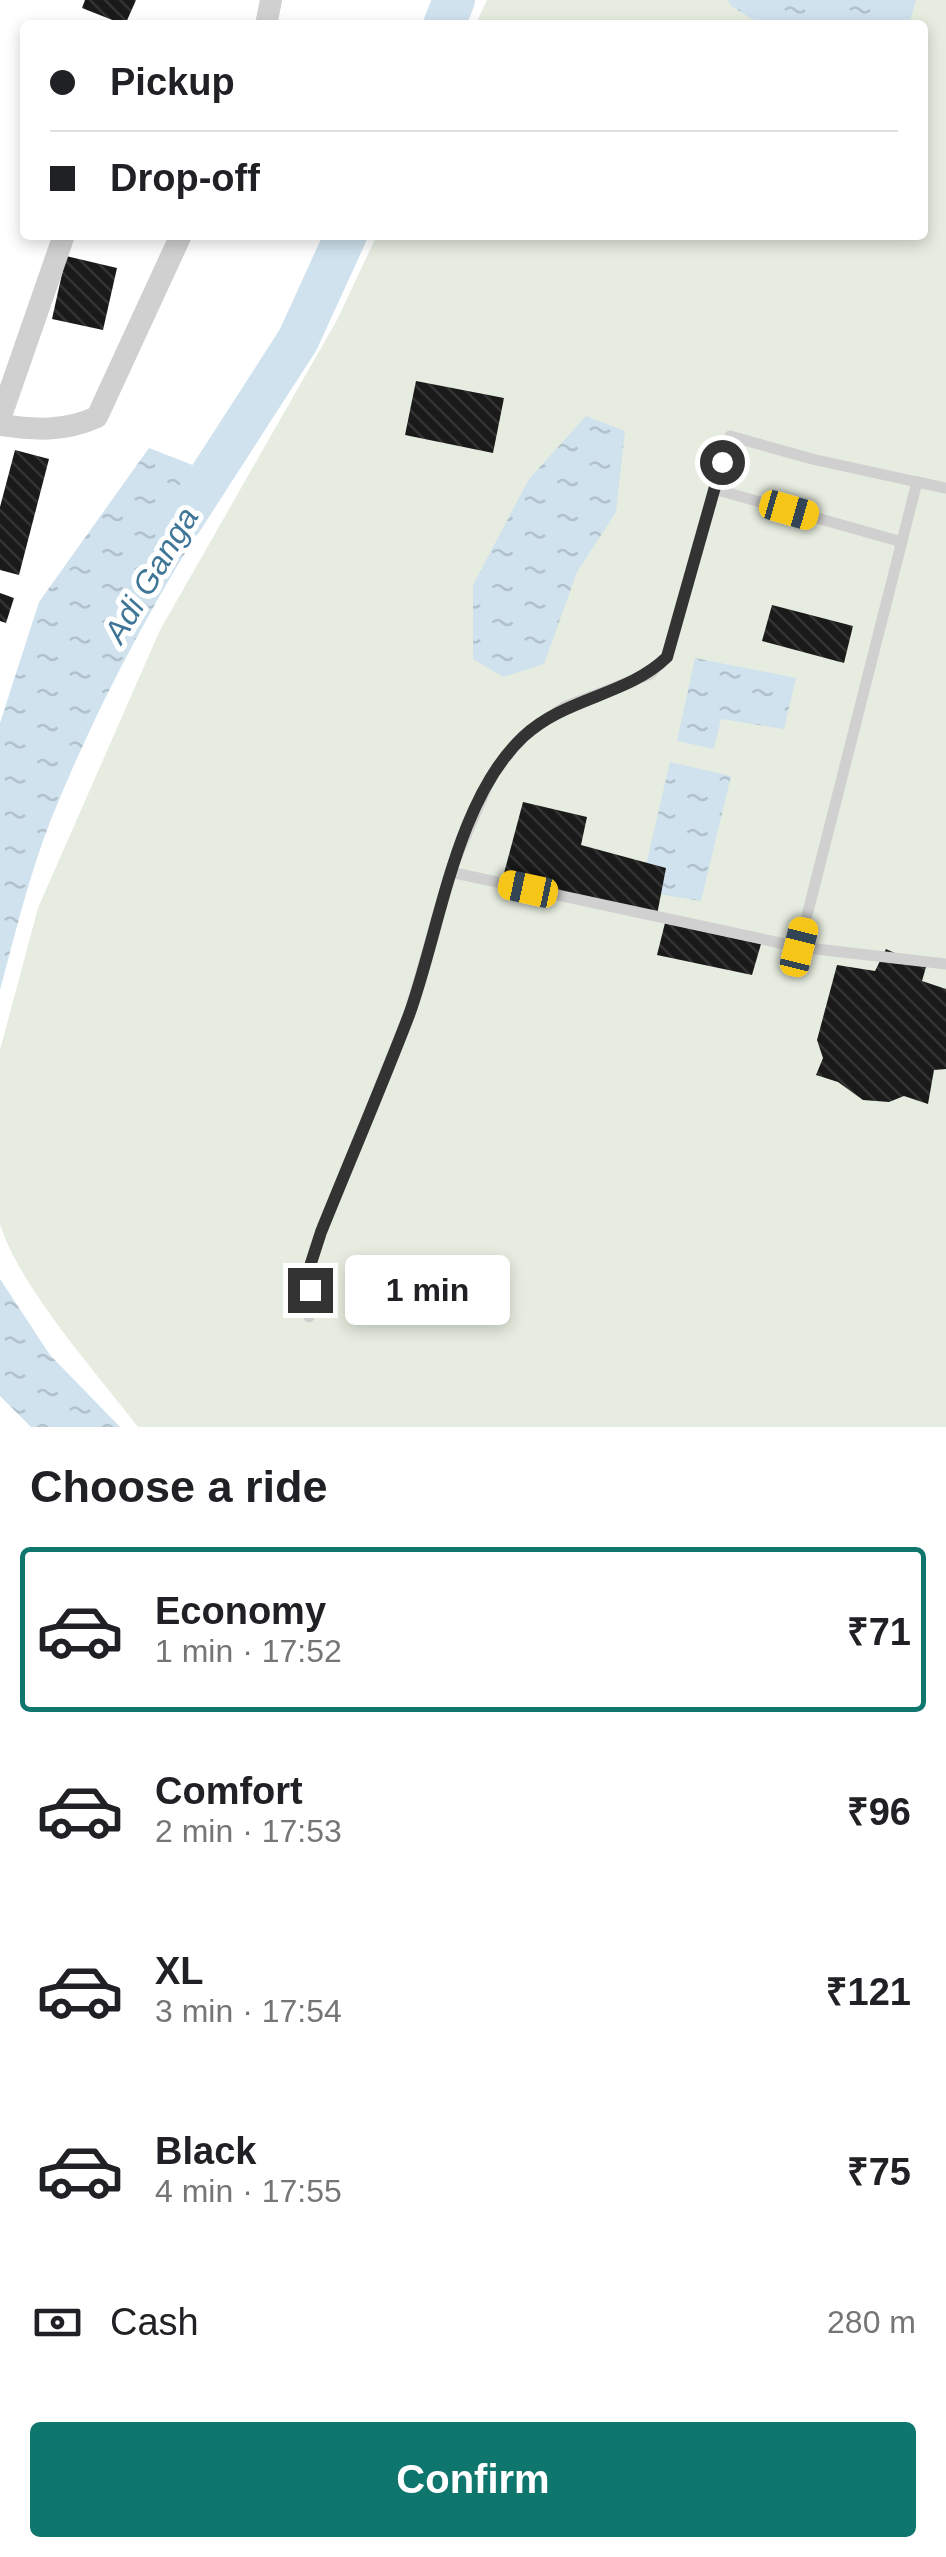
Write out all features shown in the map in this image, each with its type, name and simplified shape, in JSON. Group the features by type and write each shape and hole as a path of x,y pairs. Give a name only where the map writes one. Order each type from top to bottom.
{"street":[{"path":"62,240 0,422 42,431 78,426 97,418 179,240"}],"lane":[{"path":"309,1317 311,1263 410,1011 450,872 492,773 523,736 564,707 650,674 667,657 730,436 812,459 946,488"},
{"path":"799,947 918,482"},
{"path":"714,488 902,542"},
{"path":"450,872 799,947 946,964"}],"shaded area":[{"path":"487,0 946,0 946,1427 138,1427 41,1302 0,1224 0,1050 38,908 160,630 337,320 375,240 928,240 928,20 477,20"}],"water":[{"path":"728,0 916,0 910,20 754,20"},
{"path":"586,416 625,431 616,512 577,572 544,664 503,677 473,659 473,585 529,479"},
{"path":"149,448 231,480 155,604 69,777 42,842 0,990 0,723 39,602"},
{"path":"695,658 796,678 784,729 721,719 714,749 677,741"},
{"path":"670,762 731,776 701,901 640,891"},
{"path":"0,1279 50,1355 120,1427 31,1427 0,1396"}],"building":[{"path":"85,0 136,0 127,20 112,20 82,8"},
{"path":"66,256 117,268 103,330 52,319"},
{"path":"416,381 504,398 493,453 405,435"},
{"path":"15,450 49,459 19,575 0,570 0,507"},
{"path":"0,593 14,598 6,623 0,621"},
{"path":"772,605 853,626 844,663 762,641"},
{"path":"523,802 587,817 581,845 666,868 656,920 503,877"},
{"path":"665,923 761,944 752,975 657,955"},
{"path":"886,949 926,967 922,981 946,989 946,1069 934,1070 928,1104 904,1096 889,1102 863,1100 838,1082 816,1075 823,1058 817,1040 837,965 875,971"}],"waterway":[{"name":"Adi Ganga","path":"446,20 454,0"},
{"name":"Adi Ganga","path":"182,520 298,340 344,240"}],"route":[{"path":"310,1290 311,1263 321,1232 410,1011 450,872 492,773 523,736 564,707 650,674 667,657 722,462"}]}
